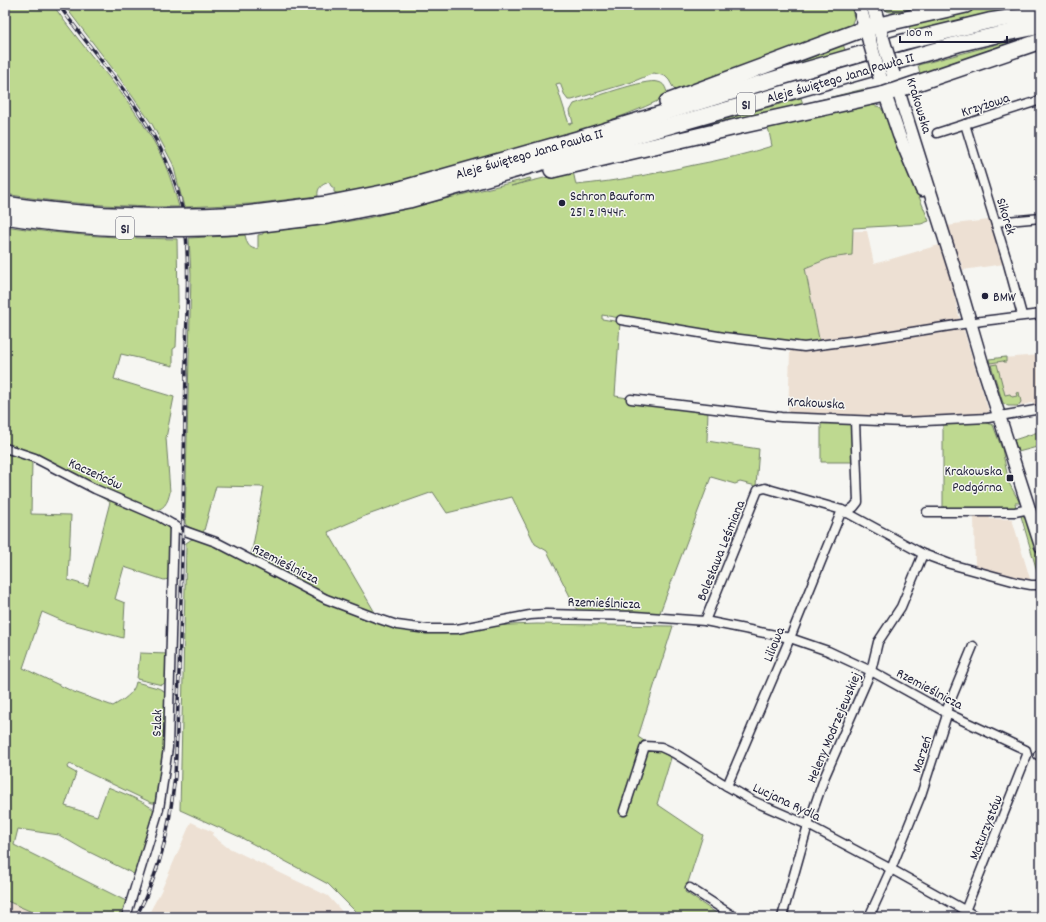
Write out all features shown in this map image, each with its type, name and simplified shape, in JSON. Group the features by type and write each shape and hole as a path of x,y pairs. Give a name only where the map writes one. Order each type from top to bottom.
{"highway":[{"path":"581,138 637,113 966,5"},
{"name":"Aleje świętego Jana Pawła II","path":"5,216 62,224 133,229 195,229 246,220 385,192 444,177 581,138 903,42 989,21 1041,13"},
{"name":"Aleje świętego Jana Pawła II","path":"5,204 114,216 187,217 246,220 328,216 409,200 951,46 1041,26"},
{"path":"453,188 558,168 754,122 892,92 1041,41"}],"main road":[{"name":"Krakowska","path":"859,5 875,34 893,74 892,92 894,122 944,237 1041,546"},
{"name":"Krakowska","path":"873,5 880,77 892,92"}],"street":[{"name":"Krzyżowa","path":"937,133 1041,100"},
{"name":"Sikorek","path":"965,124 996,222 1022,315"},
{"path":"996,222 1041,218"},
{"path":"621,320 730,338 804,347 1022,315 1041,314"},
{"name":"Krakowska","path":"631,399 781,417 856,421 904,422 988,418 999,416"},
{"path":"999,416 1041,409"},
{"name":"Liliowa","path":"727,786 844,511 854,507 858,502 856,421"},
{"name":"Kaczeńców","path":"5,448 35,458 95,489 158,516 174,525"},
{"name":"Bolesława Leśmiana","path":"705,621 758,490 768,488 844,511"},
{"path":"927,512 1015,512 1029,509"},
{"path":"844,511 923,554 980,573 1031,585 1041,584"},
{"name":"Rzemieślnicza","path":"174,525 216,542 326,599 397,625 427,630 457,629 530,615 560,614 705,621 790,638 828,651 871,671 947,713 1024,748 1027,752"},
{"name":"Szlak","path":"126,917 159,809 168,748 174,525"},
{"name":"Heleny Modrzejewskiej","path":"782,917 808,825 825,776 871,671 878,642 901,607 923,554"},
{"name":"Marzeń","path":"869,917 891,869 921,795 947,713 973,646"},
{"name":"Lucjana Rydla","path":"624,811 645,746 661,747 753,801 808,825 891,869 976,917"},
{"name":"Maturzystów","path":"965,911 1026,760 1027,752"},
{"path":"690,888 735,917"}],"shaded area":[{"path":"991,217 1004,264 963,270 961,262 959,262 948,226 989,220"},
{"path":"853,231 867,231 874,264 939,245 951,281 960,320 958,322 820,344 805,268 830,258 851,255"},
{"path":"963,328 990,415 899,420 788,416 790,351"},
{"path":"1041,355 1041,405 1036,406 1032,403 1015,407 1005,405 1001,399 989,359"},
{"path":"974,514 989,515 990,519 1012,519 1031,582 975,569"},
{"path":"191,822 213,832 212,835 227,847 328,896 347,917 147,917 161,891"},
{"path":"5,900 39,915 43,917 5,917"}],"green space":[{"path":"5,5 53,5 131,106 143,124 166,166 179,207 92,204 5,194"},
{"path":"64,5 851,5 854,18 851,26 677,91 665,76 654,73 632,82 572,100 568,100 565,96 560,83 556,84 569,124 573,123 570,111 574,104 617,90 642,83 658,82 662,83 667,93 664,98 645,107 588,128 548,140 342,195 334,192 334,188 329,182 320,187 318,196 251,204 184,207 173,164 152,124 116,73"},
{"path":"881,5 931,5 895,13 887,11"},
{"path":"992,5 1035,5 966,19 911,34 909,25"},
{"path":"1041,36 921,78 918,65 998,44"},
{"path":"843,44 846,53 684,101"},
{"path":"868,89 869,92 648,141 801,98 803,104"},
{"path":"869,104 880,107 884,112 929,221 921,224 853,228 852,255 830,258 805,268 820,344 711,333 602,315 602,319 620,322 615,396 708,410 707,441 759,449 756,486 740,482 735,484 711,477 659,615 578,612 547,551 535,544 512,497 447,513 433,492 365,516 328,532 377,616 329,597 251,556 264,487 216,486 203,534 187,526 185,523 191,274 189,238 245,235 247,243 250,247 258,249 258,235 263,234 263,232 333,224 368,218 530,178 531,180 511,186 573,171 576,185 650,174 724,159 772,146 768,127"},
{"path":"5,226 91,236 177,239 178,300 176,347 173,349 173,366 121,354 114,379 174,397 166,438 170,492 167,502 160,509 152,510 5,445"},
{"path":"1006,357 1006,362 990,363 989,359"},
{"path":"997,364 1005,395 1010,394 1012,397 1017,396 1016,393 1019,392 1021,402 1018,406 1008,406 1003,403 991,365"},
{"path":"821,421 851,423 853,426 854,462 821,462"},
{"path":"943,422 984,422 993,425 1002,449 1009,483 1020,503 1015,503 1016,507 1018,508 943,510"},
{"path":"1041,431 1041,446 1018,452 1014,440"},
{"path":"5,450 32,460 31,514 71,515 68,580 88,586 110,502 95,494 97,492 126,503 148,514 166,525 170,531 169,579 164,580 124,567 115,599 125,603 123,638 65,622 42,612 23,668 74,692 113,706 124,699 133,690 136,682 158,688 166,692 164,757 157,803 152,803 70,764 67,768 76,773 65,806 97,816 108,787 151,807 155,811 136,875 83,849 59,835 18,829 14,845 130,903 123,917 43,917 5,900"},
{"path":"1021,514 1025,514 1041,567 1041,579 1039,578"},
{"path":"192,539 200,539 397,629 537,624 673,626 638,737 671,758 657,804 703,835 685,892 722,917 361,917 328,884 240,837 180,810 186,543"},
{"path":"140,653 168,654 167,681 162,685 137,679"}],"railway":[{"path":"59,5 122,87 163,153 179,194 187,244 179,687 175,776 169,819 162,853 145,899 136,917"}],"place":[{"name":"Schron Bauform 251 z 1944r.","path":"562,203"},
{"name":"BMW","path":"985,296"},
{"name":"Krakowska Podgórna","path":"1010,478"}]}
